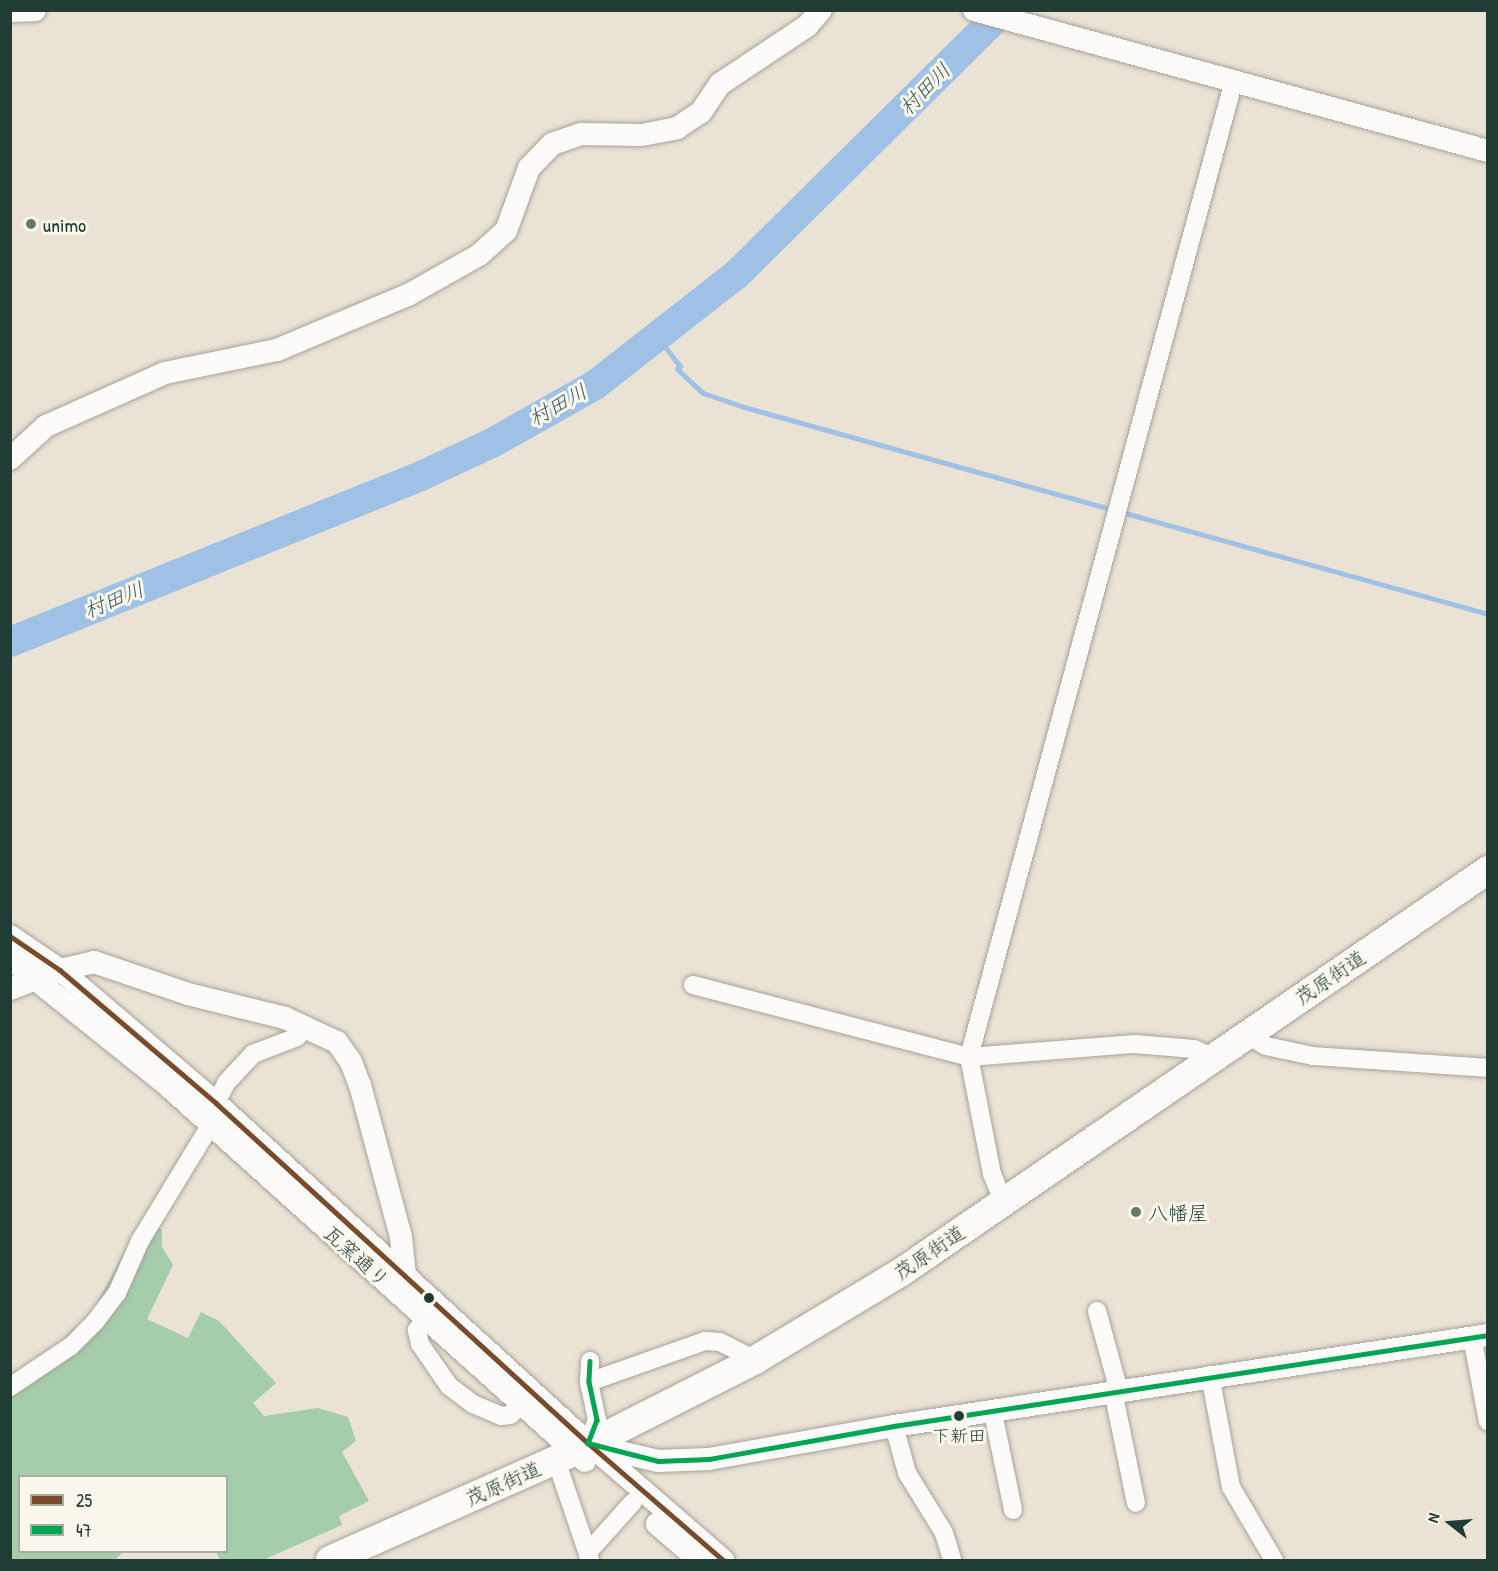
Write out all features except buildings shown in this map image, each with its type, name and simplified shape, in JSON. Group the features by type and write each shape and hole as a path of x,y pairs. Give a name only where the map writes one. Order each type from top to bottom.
{"main road":[{"name":"茂原街道","path":"330,1560 572,1452 755,1360 900,1273 1488,870"}],"street":[{"path":"10,11 34,10"},
{"path":"10,459 46,426 165,373 277,351 408,296 479,255 506,231 529,168 552,144 581,134 642,135 677,128 701,112 720,84 807,26 821,10"},
{"path":"974,10 1071,34 1488,152"},
{"path":"1003,1201 992,1174 969,1057 1234,80"},
{"name":"瓦窯通り","path":"10,936 60,970 216,1103 405,1273 572,1452 723,1560"},
{"name":"瓦窯通り","path":"10,959 158,1077 427,1318 520,1406 699,1560"},
{"path":"10,989 39,980 60,970 94,962 306,1027 337,1042 351,1062 402,1237 405,1273"},
{"path":"693,985 969,1057 1135,1044 1194,1049 1212,1057"},
{"path":"216,1103 226,1083 254,1054 297,1036 306,1027"},
{"path":"1247,1035 1266,1046 1313,1056 1488,1068"},
{"path":"10,1387 71,1346 95,1322 117,1293 140,1241 210,1126"},
{"path":"1097,1311 1116,1391 1136,1503"},
{"path":"427,1318 417,1330 420,1344 449,1386 473,1404 501,1416 520,1406"},
{"path":"572,1452 658,1461 709,1459 894,1426 993,1413 1210,1375 1480,1336 1488,1422"},
{"path":"589,1382 705,1341 720,1342 755,1360"},
{"path":"590,1361 589,1382 597,1420 572,1452 590,1555"},
{"path":"1210,1375 1231,1487 1274,1560"},
{"path":"993,1413 1013,1510"},
{"path":"894,1426 907,1473 944,1533 952,1560"},
{"path":"590,1555 633,1502"}],"green space":[{"path":"144,1216 162,1230 162,1247 173,1265 147,1319 188,1338 201,1312 219,1321 276,1383 253,1403 264,1416 318,1408 348,1417 356,1441 342,1452 369,1501 339,1516 342,1525 263,1560 220,1560 216,1553 228,1553 228,1475 18,1475 18,1553 122,1553 115,1560 11,1560 11,1380 48,1353 92,1312"}],"waterway":[{"name":"村田川","path":"10,642 423,475 492,443 595,385 736,275 1004,10"},
{"path":"658,338 680,366 677,369 703,393 744,407 1488,614"}],"transit line":[{"name":"25","path":"10,936 60,970 216,1103 588,1443 723,1560"},
{"name":"47","path":"590,1361 589,1382 597,1420 588,1443 658,1461 709,1459 894,1426 1488,1335"}],"place":[{"name":"unimo","path":"31,224"},
{"name":"八幡屋","path":"1136,1212"},
{"name":"下新田","path":"959,1416"}]}
